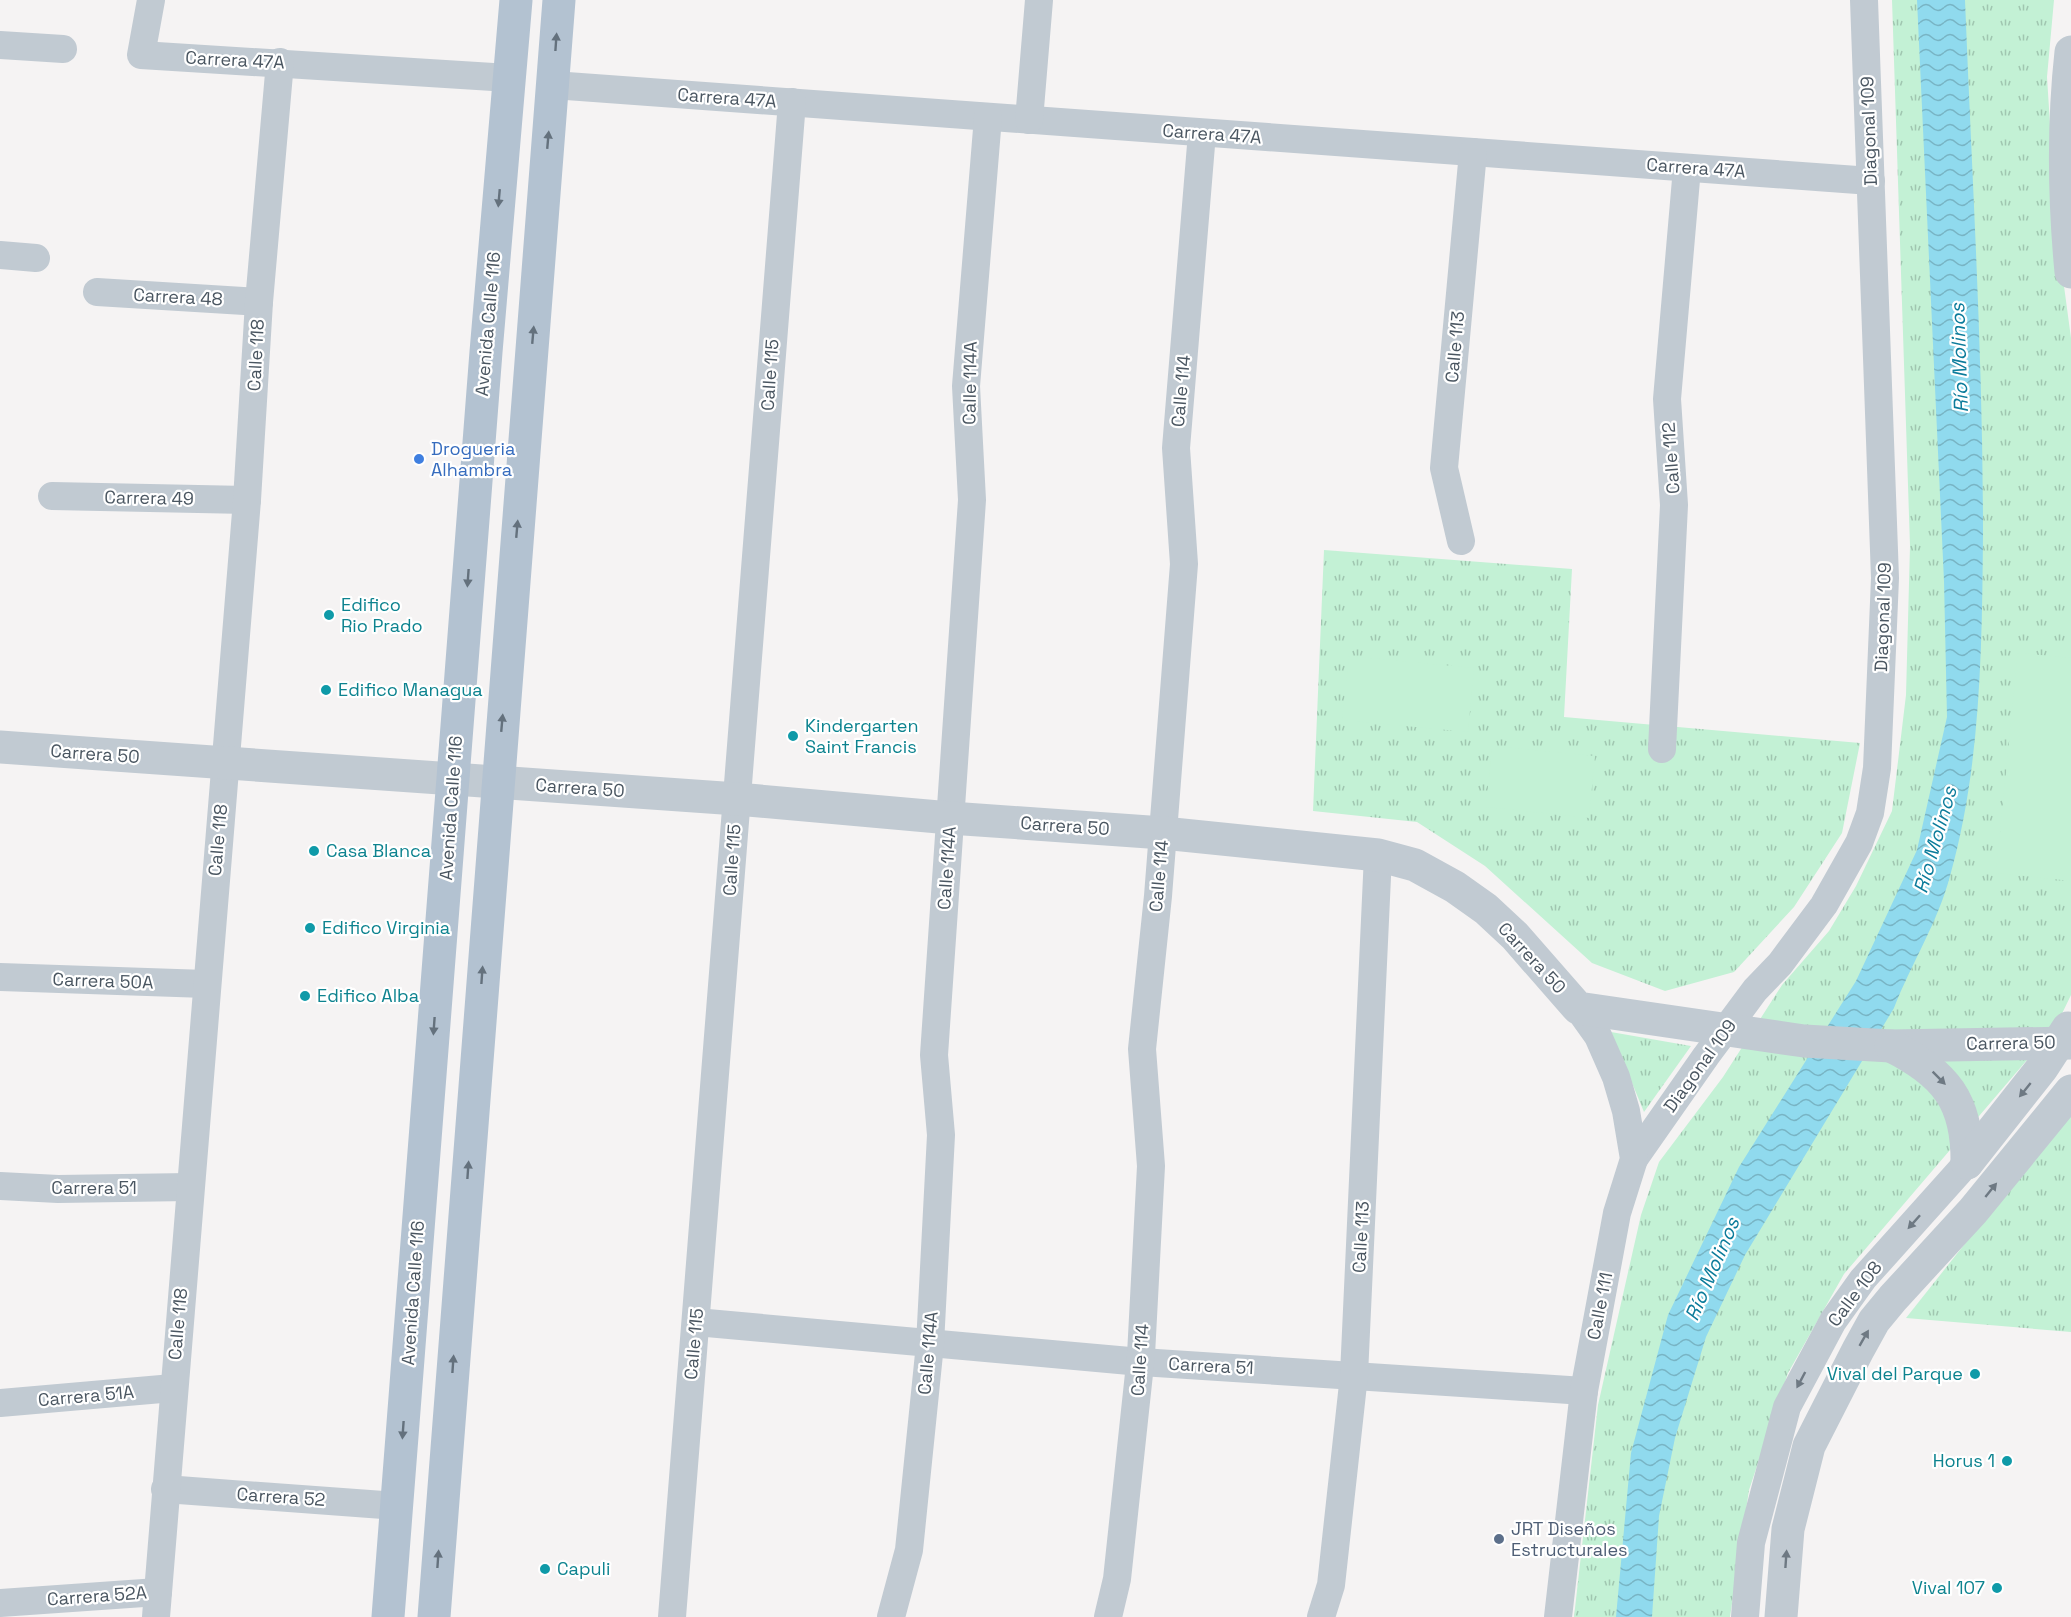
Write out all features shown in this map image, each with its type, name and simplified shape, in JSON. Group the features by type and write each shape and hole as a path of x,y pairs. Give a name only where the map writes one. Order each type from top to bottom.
{"main road":[{"name":"Avenida Calle 116","path":"388,1617 516,0"},
{"path":"434,1617 559,0"}],"street":[{"name":"Carrera 47A","path":"151,0 141,55 509,78"},
{"path":"1029,120 1039,0"},
{"name":"Diagonal 109","path":"1634,1159 1755,990 1780,964 1824,905 1858,843 1872,802 1877,768 1885,578 1864,0"},
{"path":"0,45 63,49"},
{"path":"2071,57 2065,139 2065,198 2071,272"},
{"name":"Calle 118","path":"157,1605 189,1187 247,500 259,302 280,62"},
{"name":"Carrera 47A","path":"553,85 1871,181"},
{"name":"Calle 115","path":"672,1617 792,102"},
{"name":"Calle 114A","path":"891,1617 909,1550 930,1344 941,1135 934,1055 972,500 966,386 988,117"},
{"name":"Calle 114","path":"1108,1617 1118,1567 1141,1362 1151,1166 1142,1049 1163,833 1184,564 1176,447 1202,133"},
{"name":"Calle 113","path":"1461,541 1444,468 1473,152"},
{"name":"Calle 112","path":"1662,749 1674,505 1667,399 1687,168"},
{"path":"0,255 36,258"},
{"name":"Carrera 48","path":"97,292 259,302"},
{"name":"Carrera 49","path":"52,496 247,500"},
{"name":"Carrera 50","path":"0,747 737,799 950,818 1163,833 1378,855 1415,865 1455,887 1486,909 1515,936 1578,1008 1804,1041 1884,1045 2067,1036"},
{"name":"Calle 113","path":"1321,1617 1331,1585 1354,1375 1378,855"},
{"name":"Carrera 50A","path":"0,977 206,984"},
{"name":"Calle 111","path":"1558,1617 1584,1391 1617,1214 1634,1159 1626,1111 1616,1077 1598,1036 1578,1008"},
{"name":"Calle 108","path":"1745,1617 1751,1543 1787,1407 1833,1321 1863,1280 1967,1163 2067,1036"},
{"path":"1884,1045 1916,1058 1949,1088 1961,1108 1967,1140 1967,1163"},
{"name":"Calle 108","path":"1782,1617 1788,1529 1809,1446 1857,1350 1874,1321 1893,1298 1973,1211 2071,1091"},
{"name":"Carrera 51","path":"0,1186 57,1189 189,1187"},
{"name":"Carrera 51","path":"696,1322 1141,1362 1584,1391"},
{"name":"Carrera 51A","path":"0,1404 173,1388"},
{"name":"Carrera 52","path":"165,1489 397,1506"},
{"name":"Carrera 52A","path":"0,1603 157,1605"}],"green space":[{"path":"1892,0 2054,0 2047,77 2057,234 2071,338 2071,995 2056,1026 1844,1274 1788,1373 1749,1490 1730,1617 1574,1617 1598,1405 1641,1215 1659,1162 1723,1077 1782,985 1829,931 1856,886 1892,811 1906,695 1910,546"},
{"path":"1324,550 1572,569 1564,717 1860,743 1842,833 1794,907 1734,972 1665,991 1592,963 1485,866 1417,822 1313,811"},
{"path":"2018,653 2071,658 2071,881 1996,873"},
{"path":"1349,656 1474,668 1468,732 1342,720"},
{"path":"1492,746 1595,756 1589,818 1486,807"},
{"path":"1611,1032 1691,1046 1644,1112"},
{"path":"2071,1110 2071,1332 1906,1318"}],"water":[{"name":"Río Molinos","path":"1917,0 1965,0 1983,467 1982,620 1978,706 1968,792 1945,893 1894,1008 1745,1255 1706,1337 1675,1438 1659,1516 1652,1617 1616,1617 1631,1453 1668,1315 1739,1167 1856,981 1917,850 1947,717 1944,581"}],"place":[{"name":"Drogueria Alhambra","path":"419,459"},
{"name":"Edifico Rio Prado","path":"329,615"},
{"name":"Edifico Managua","path":"326,690"},
{"name":"Kindergarten Saint Francis","path":"793,736"},
{"name":"Casa Blanca","path":"314,851"},
{"name":"Edifico Virginia","path":"310,928"},
{"name":"Edifico Alba","path":"305,996"},
{"name":"Vival del Parque","path":"1975,1374"},
{"name":"Horus 1","path":"2007,1461"},
{"name":"JRT Diseños Estructurales","path":"1499,1539"},
{"name":"Capuli","path":"545,1569"},
{"name":"Vival 107","path":"1997,1588"}]}
